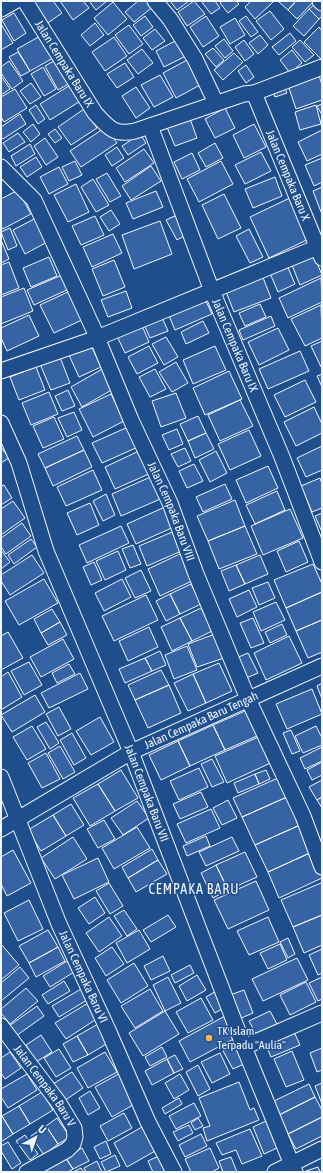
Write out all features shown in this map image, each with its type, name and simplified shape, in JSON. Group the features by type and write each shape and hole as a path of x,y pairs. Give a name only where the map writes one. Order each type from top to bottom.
{"street":[{"path":"1,10 15,1"},
{"name":"Jalan Cempaka Baru IX","path":"25,1 95,113 110,128 121,133 127,133 150,126 244,94 254,93 322,67"},
{"path":"155,1 170,19 195,59 216,103"},
{"name":"Jalan Cempaka Baru X","path":"254,93 320,252"},
{"name":"Jalan Cempaka Baru IX","path":"150,126 212,291 282,457 322,562"},
{"name":"Jalan Cempaka Baru VIII","path":"1,166 34,200 97,338 131,420 170,504 196,574 248,699 302,816 322,867"},
{"path":"1,371 97,338 212,291 320,252"},
{"name":"Jalan Cempaka Baru VII","path":"1,423 19,463 46,550 131,752 244,1047 293,1168"},
{"name":"Jalan Cempaka Baru Tengah","path":"1,829 131,752 322,666"},
{"name":"Jalan Cempaka Baru VI","path":"1,777 19,819 59,924 108,1030 148,1122 174,1172"},
{"path":"244,1047 322,1013"},
{"name":"Jalan Cempaka Baru V","path":"1,1026 59,1103 74,1128 75,1137 73,1144 67,1150 27,1172"},
{"path":"275,1172 293,1168 322,1150"}],"building":[{"path":"30,1 53,1 62,13 45,25"},
{"path":"60,1 83,1 89,8 73,20"},
{"path":"89,1 107,1 96,10"},
{"path":"138,1 150,1 154,6 134,22 125,12"},
{"path":"170,1 189,1 177,10"},
{"path":"194,1 205,14 187,26 178,12"},
{"path":"201,1 215,1 220,8 211,14"},
{"path":"222,1 236,1 239,4 228,13 220,3"},
{"path":"251,1 273,2 255,19 245,7"},
{"path":"278,1 296,1 288,10"},
{"path":"296,1 314,1 297,19 288,10"},
{"path":"113,2 127,19 108,35 94,18"},
{"path":"316,3 322,8 322,16 319,19 309,9"},
{"path":"309,9 319,19 304,36 293,26"},
{"path":"270,11 284,29 271,40 256,21"},
{"path":"14,13 26,33 14,41 2,20"},
{"path":"145,16 153,27 141,36 133,25"},
{"path":"206,16 219,36 203,47 190,27"},
{"path":"246,16 258,32 251,37 239,21"},
{"path":"235,18 245,35 230,44 220,27"},
{"path":"95,23 104,35 90,46 81,35"},
{"path":"1,24 13,43 1,50"},
{"path":"129,25 143,44 129,54 115,35"},
{"path":"319,27 322,31 322,60 304,42"},
{"path":"155,29 165,41 152,50 143,38"},
{"path":"290,33 296,41 279,55 272,47"},
{"path":"42,35 55,57 30,71 17,49"},
{"path":"260,35 268,45 258,54 249,43"},
{"path":"114,37 127,56 105,71 92,52"},
{"path":"179,39 188,55 164,67 156,51"},
{"path":"224,39 233,51 225,58 215,46"},
{"path":"244,40 254,54 245,61 235,47"},
{"path":"300,40 314,55 305,62 292,47"},
{"path":"213,48 224,60 216,67 205,54"},
{"path":"142,49 153,63 138,74 127,60"},
{"path":"292,50 302,63 290,73 280,60"},
{"path":"18,52 30,71 21,76 9,57"},
{"path":"234,53 243,62 223,80 214,70"},
{"path":"59,58 72,82 58,90 45,66"},
{"path":"187,60 200,85 176,98 163,73"},
{"path":"9,61 23,81 12,89 1,73 1,67"},
{"path":"125,63 134,77 117,88 107,74"},
{"path":"246,65 254,77 246,83 238,71"},
{"path":"43,67 56,89 44,96 31,74"},
{"path":"318,72 322,85 322,100 296,109 287,82"},
{"path":"160,75 173,97 154,107 141,85"},
{"path":"1,76 10,89 1,95"},
{"path":"31,83 41,97 30,104 20,91"},
{"path":"72,84 82,100 50,120 40,104"},
{"path":"283,84 287,93 275,97 272,89"},
{"path":"136,87 150,108 136,118 122,96"},
{"path":"15,89 27,108 4,122 1,117 1,97"},
{"path":"322,104 322,115 317,106"},
{"path":"36,105 45,119 38,124 29,110"},
{"path":"316,105 321,124 300,130 295,112"},
{"path":"225,108 235,128 215,138 205,119"},
{"path":"84,109 97,128 71,145 58,127"},
{"path":"20,114 26,124 3,139 1,137 1,127"},
{"path":"189,116 197,138 175,146 166,125"},
{"path":"33,124 40,134 31,142 23,132"},
{"path":"254,124 266,147 244,158 233,135"},
{"path":"106,127 117,143 81,167 70,151"},
{"path":"55,129 62,138 55,143 48,134"},
{"path":"322,130 322,154 307,161 298,142"},
{"path":"18,133 25,142 9,152 3,143"},
{"path":"140,134 146,143 128,155 122,146"},
{"path":"45,138 58,157 46,165 34,146"},
{"path":"215,143 223,158 206,167 198,153"},
{"path":"30,144 35,154 16,166 11,156"},
{"path":"117,147 124,158 112,166 105,155"},
{"path":"144,149 154,163 125,182 116,168"},
{"path":"261,152 271,171 245,184 235,165"},
{"path":"192,153 200,170 182,179 174,162"},
{"path":"36,157 42,167 27,177 20,167"},
{"path":"322,158 322,182 314,186 305,165"},
{"path":"75,161 82,175 69,181 62,167"},
{"path":"221,161 233,184 199,202 187,179"},
{"path":"151,166 161,181 131,200 122,186"},
{"path":"59,167 68,184 49,194 40,177"},
{"path":"107,173 121,196 110,202 96,179"},
{"path":"275,177 282,196 253,208 245,189"},
{"path":"93,179 109,205 96,212 81,187"},
{"path":"76,184 89,212 68,222 54,195"},
{"path":"322,187 322,212 321,212 313,191"},
{"path":"18,190 31,214 3,229 1,226 1,199"},
{"path":"156,191 163,207 133,219 126,203"},
{"path":"224,194 241,228 218,239 202,205"},
{"path":"294,196 313,237 269,258 250,217"},
{"path":"111,210 120,224 109,231 100,217"},
{"path":"179,214 189,233 177,240 166,220"},
{"path":"95,216 104,235 81,245 72,226"},
{"path":"36,218 49,241 25,254 13,230"},
{"path":"160,221 172,254 134,269 122,235"},
{"path":"10,228 17,246 8,250 1,232"},
{"path":"249,229 263,257 250,263 236,236"},
{"path":"113,234 122,253 92,267 83,247"},
{"path":"1,240 9,259 1,263"},
{"path":"313,253 322,275 300,285 291,263"},
{"path":"49,257 57,276 31,287 23,268"},
{"path":"114,260 125,287 103,296 92,269"},
{"path":"9,262 19,288 1,295 1,265"},
{"path":"286,263 295,284 278,292 269,271"},
{"path":"62,275 69,289 34,305 27,290"},
{"path":"262,275 271,298 234,312 225,289"},
{"path":"321,278 322,302 288,318 279,298"},
{"path":"24,288 33,311 1,324 1,297"},
{"path":"72,290 86,318 54,333 40,305"},
{"path":"126,291 132,308 108,317 101,300"},
{"path":"203,295 212,314 175,330 167,311"},
{"path":"260,304 266,317 245,326 239,313"},
{"path":"321,305 322,338 305,346 291,319"},
{"path":"29,315 39,336 7,351 1,338 1,328"},
{"path":"161,315 168,331 150,338 143,322"},
{"path":"271,316 275,326 243,340 239,330"},
{"path":"140,321 149,342 125,353 115,332"},
{"path":"203,321 209,333 186,344 181,332"},
{"path":"278,328 289,350 259,365 248,342"},
{"path":"166,337 178,357 164,365 152,344"},
{"path":"322,341 322,367 321,367 311,346"},
{"path":"90,343 101,367 79,377 68,353"},
{"path":"149,346 158,363 137,374 128,357"},
{"path":"215,346 226,370 193,384 183,360"},
{"path":"300,351 309,371 268,389 259,369"},
{"path":"60,357 70,383 51,390 40,364"},
{"path":"176,362 188,383 172,392 159,372"},
{"path":"36,367 45,390 19,400 10,377"},
{"path":"104,368 115,388 82,407 71,387"},
{"path":"155,369 166,389 150,397 139,377"},
{"path":"229,371 242,399 205,415 193,388"},
{"path":"322,374 322,387 317,376"},
{"path":"305,380 316,402 285,417 274,395"},
{"path":"68,390 75,406 62,411 55,396"},
{"path":"49,392 58,414 31,425 22,403"},
{"path":"176,393 186,418 161,427 152,401"},
{"path":"111,394 124,421 93,437 79,409"},
{"path":"240,400 253,426 220,441 208,415"},
{"path":"314,407 322,424 322,433 296,446 284,422"},
{"path":"74,412 82,430 67,437 58,418"},
{"path":"198,416 206,433 188,441 180,424"},
{"path":"54,417 64,439 43,448 33,426"},
{"path":"128,427 138,447 102,463 92,443"},
{"path":"177,429 183,444 169,450 162,435"},
{"path":"249,430 261,456 230,470 218,444"},
{"path":"206,433 214,449 195,458 188,441"},
{"path":"77,436 84,450 45,468 38,454"},
{"path":"322,446 322,470 306,477 297,458"},
{"path":"1,447 9,458 1,463"},
{"path":"185,448 191,461 178,467 171,454"},
{"path":"84,450 92,467 53,486 45,468"},
{"path":"141,450 151,473 115,489 105,467"},
{"path":"216,451 227,473 210,482 199,460"},
{"path":"194,464 203,481 187,488 179,471"},
{"path":"268,466 278,488 246,503 236,480"},
{"path":"93,470 102,490 66,506 57,487"},
{"path":"155,475 165,497 121,516 112,494"},
{"path":"320,478 322,484 322,508 312,512 301,486"},
{"path":"225,484 232,499 203,512 196,497"},
{"path":"4,485 12,498 1,505 1,486"},
{"path":"277,491 285,510 255,524 246,505"},
{"path":"106,494 115,515 103,521 93,501"},
{"path":"235,500 245,526 208,541 197,516"},
{"path":"13,501 25,518 1,535 1,509"},
{"path":"90,503 99,525 77,535 67,513"},
{"path":"167,506 176,526 136,544 127,524"},
{"path":"290,509 303,538 263,555 251,526"},
{"path":"322,513 322,532 315,516"},
{"path":"22,523 31,536 6,554 1,547 1,538"},
{"path":"121,526 129,543 87,563 79,545"},
{"path":"245,526 257,554 219,569 208,541"},
{"path":"177,530 186,549 147,566 139,546"},
{"path":"31,539 37,547 14,564 8,555"},
{"path":"299,541 308,562 286,572 277,551"},
{"path":"133,545 141,564 130,568 122,549"},
{"path":"1,550 10,562 1,569"},
{"path":"118,551 126,570 105,580 96,561"},
{"path":"182,553 194,580 160,596 148,569"},
{"path":"32,555 44,573 10,595 1,581 1,575"},
{"path":"260,555 268,574 245,584 236,565"},
{"path":"94,562 102,580 91,585 83,567"},
{"path":"313,564 322,584 322,592 286,608 274,580"},
{"path":"236,565 245,584 229,591 221,571"},
{"path":"141,570 151,591 135,598 125,578"},
{"path":"44,579 58,603 19,625 5,601"},
{"path":"122,579 131,597 104,611 95,593"},
{"path":"268,582 275,598 259,605 252,588"},
{"path":"191,584 201,604 180,614 170,594"},
{"path":"249,590 257,607 237,617 229,599"},
{"path":"322,592 322,620 296,631 286,608"},
{"path":"170,594 180,614 166,621 156,601"},
{"path":"146,595 158,620 114,641 102,616"},
{"path":"276,602 285,620 261,631 253,612"},
{"path":"201,608 212,631 192,641 180,618"},
{"path":"52,609 60,622 41,633 34,619"},
{"path":"180,618 192,641 172,651 161,627"},
{"path":"253,618 264,643 251,648 240,623"},
{"path":"322,620 322,652 308,658 296,631"},
{"path":"60,622 67,635 48,645 41,633"},
{"path":"282,624 287,635 270,643 265,632"},
{"path":"149,627 158,647 128,661 119,641"},
{"path":"8,632 23,658 1,670 1,636"},
{"path":"215,634 224,658 197,667 188,644"},
{"path":"289,636 302,663 266,680 254,653"},
{"path":"63,639 74,659 41,677 30,657"},
{"path":"187,646 197,670 174,679 165,655"},
{"path":"160,651 166,665 152,671 145,658"},
{"path":"248,653 258,673 244,679 234,659"},
{"path":"145,658 152,671 125,683 119,669"},
{"path":"29,662 42,685 24,695 11,671"},
{"path":"219,663 232,691 206,703 193,674"},
{"path":"69,664 75,674 57,683 52,673"},
{"path":"161,670 169,685 135,700 128,685"},
{"path":"8,672 22,697 1,710 1,677"},
{"path":"80,673 88,689 49,708 41,693"},
{"path":"193,674 206,703 188,711 174,683"},
{"path":"322,683 322,699 317,686"},
{"path":"169,685 181,713 148,728 135,700"},
{"path":"312,689 322,714 287,729 276,704"},
{"path":"35,695 45,712 12,732 1,715"},
{"path":"59,707 71,729 58,736 46,714"},
{"path":"245,711 257,736 225,750 213,725"},
{"path":"100,717 114,742 91,755 76,731"},
{"path":"46,722 59,743 50,749 37,727"},
{"path":"213,725 225,750 190,766 178,741"},
{"path":"32,726 46,749 27,760 13,737"},
{"path":"316,726 322,738 322,745 303,753 295,736"},
{"path":"291,730 300,751 292,754 283,733"},
{"path":"72,733 86,758 74,765 60,740"},
{"path":"263,735 275,761 227,783 215,756"},
{"path":"178,741 190,766 161,780 149,755"},
{"path":"60,746 75,772 63,779 48,753"},
{"path":"322,747 322,761 305,769 300,758"},
{"path":"46,753 60,779 42,788 28,763"},
{"path":"212,759 224,782 212,787 201,764"},
{"path":"322,762 322,775 312,780 307,770"},
{"path":"199,768 208,787 179,800 170,781"},
{"path":"121,770 138,798 115,811 98,784"},
{"path":"266,770 270,779 259,784 255,774"},
{"path":"255,774 259,784 238,793 234,783"},
{"path":"278,778 287,797 242,817 233,798"},
{"path":"322,780 322,797 317,800 309,787"},
{"path":"98,784 115,811 90,826 73,798"},
{"path":"201,792 208,807 180,819 173,804"},
{"path":"287,797 300,825 255,845 242,817"},
{"path":"322,797 322,808 317,800"},
{"path":"228,800 237,818 222,825 213,808"},
{"path":"137,801 149,818 123,835 111,818"},
{"path":"71,804 84,825 66,836 53,815"},
{"path":"211,809 220,828 186,843 177,824"},
{"path":"53,815 66,836 41,851 28,830"},
{"path":"104,820 115,839 98,848 87,829"},
{"path":"300,825 312,852 268,872 255,845"},
{"path":"137,827 150,848 114,869 102,848"},
{"path":"206,836 210,846 187,856 183,846"},
{"path":"73,837 87,859 55,879 41,858"},
{"path":"232,837 239,851 206,866 199,852"},
{"path":"152,849 158,860 128,878 122,867"},
{"path":"13,850 31,883 7,896 1,884 1,857"},
{"path":"245,852 257,877 228,890 216,865"},
{"path":"312,852 322,873 322,878 279,898 268,872"},
{"path":"98,858 109,882 74,899 62,875"},
{"path":"158,860 167,874 136,892 128,878"},
{"path":"216,865 228,890 213,898 201,873"},
{"path":"256,881 269,910 228,929 214,900"},
{"path":"109,883 123,906 110,914 96,891"},
{"path":"321,883 322,915 293,927 281,900"},
{"path":"95,897 105,913 89,924 78,908"},
{"path":"29,900 43,929 18,941 4,913"},
{"path":"124,910 137,929 127,936 114,916"},
{"path":"168,915 176,927 151,942 143,930"},
{"path":"322,915 322,945 304,953 293,927"},
{"path":"109,917 122,936 99,952 86,933"},
{"path":"268,917 279,942 249,955 237,931"},
{"path":"48,930 58,947 29,963 19,946"},
{"path":"139,930 150,949 127,963 116,943"},
{"path":"288,938 295,954 288,958 280,942"},
{"path":"1,944 19,965 1,980"},
{"path":"280,944 287,960 268,969 260,953"},
{"path":"58,947 65,961 36,977 29,963"},
{"path":"112,947 124,964 106,976 95,958"},
{"path":"322,949 322,973 318,975 309,955"},
{"path":"163,956 170,971 151,980 144,966"},
{"path":"297,958 308,980 263,1001 252,979"},
{"path":"67,961 74,972 50,987 43,976"},
{"path":"134,963 148,986 121,1003 107,980"},
{"path":"190,965 194,973 175,983 171,975"},
{"path":"20,967 29,978 1,1001 1,983"},
{"path":"197,975 206,990 187,1001 179,986"},
{"path":"168,977 181,1003 165,1011 153,985"},
{"path":"322,977 322,999 318,1001 309,983"},
{"path":"64,981 70,991 48,1004 42,995"},
{"path":"306,982 316,1002 290,1015 280,995"},
{"path":"26,988 38,1001 10,1024 1,1013 1,1009"},
{"path":"81,989 87,1000 59,1017 52,1006"},
{"path":"150,989 163,1011 135,1028 121,1006"},
{"path":"218,990 227,1006 215,1013 206,997"},
{"path":"244,990 253,1013 239,1019 230,995"},
{"path":"201,998 213,1020 188,1033 176,1012"},
{"path":"88,1003 98,1018 66,1039 55,1023"},
{"path":"37,1006 44,1016 16,1036 9,1026"},
{"path":"165,1011 179,1034 143,1056 129,1033"},
{"path":"270,1011 277,1024 256,1034 249,1021"},
{"name":"TK Islam Terpadu \"Aulia\"","path":"227,1015 239,1036 190,1062 179,1041"},
{"path":"98,1024 108,1043 88,1055 77,1036"},
{"path":"294,1032 300,1045 271,1057 265,1043"},
{"path":"41,1035 52,1052 36,1062 26,1045"},
{"path":"77,1036 88,1055 73,1062 63,1044"},
{"path":"237,1044 246,1063 233,1069 223,1051"},
{"path":"162,1047 167,1057 150,1066 145,1057"},
{"path":"322,1048 322,1070 317,1072 310,1053"},
{"path":"59,1049 71,1068 56,1077 44,1058"},
{"path":"292,1051 304,1080 286,1087 274,1059"},
{"path":"10,1052 21,1068 5,1079 1,1073 1,1058"},
{"path":"105,1052 117,1072 88,1088 77,1068"},
{"path":"220,1053 230,1074 212,1083 201,1062"},
{"path":"175,1055 183,1069 174,1073 167,1059"},
{"path":"167,1059 174,1073 152,1085 145,1071"},
{"path":"198,1065 210,1089 198,1096 186,1072"},
{"path":"72,1072 83,1088 64,1101 53,1084"},
{"path":"122,1072 138,1102 112,1117 95,1087"},
{"path":"27,1074 37,1090 8,1108 1,1097 1,1089"},
{"path":"180,1074 189,1090 174,1099 165,1083"},
{"path":"239,1082 250,1110 254,1108 259,1120 207,1141 203,1128 210,1126 199,1098"},
{"path":"322,1083 322,1104 315,1086"},
{"path":"309,1084 315,1097 279,1115 272,1102"},
{"path":"90,1091 100,1108 88,1115 79,1098"},
{"path":"42,1092 53,1110 30,1124 19,1106"},
{"path":"315,1097 322,1110 322,1117 288,1134 279,1115"},
{"path":"179,1098 182,1104 165,1114 162,1108"},
{"path":"194,1103 201,1116 176,1129 169,1116"},
{"path":"19,1106 30,1124 13,1134 2,1116"},
{"path":"124,1113 132,1128 108,1141 100,1126"},
{"path":"2,1116 13,1134 1,1142 1,1117"},
{"path":"322,1117 322,1136 296,1149 288,1134"},
{"path":"57,1118 70,1137 58,1144 46,1126"},
{"path":"198,1118 203,1126 195,1130 191,1123"},
{"path":"266,1121 277,1148 264,1154 253,1127"},
{"path":"189,1125 193,1133 178,1141 173,1132"},
{"path":"46,1126 58,1144 44,1155 31,1136"},
{"path":"142,1127 155,1151 127,1167 114,1143"},
{"path":"250,1129 262,1156 242,1164 236,1150 222,1155 216,1143"},
{"path":"201,1134 207,1146 185,1157 179,1145"},
{"path":"25,1135 38,1154 30,1160 16,1141"},
{"path":"106,1141 111,1154 100,1159 94,1147"},
{"path":"8,1142 21,1163 12,1169 1,1151 1,1146"},
{"path":"82,1148 89,1161 73,1169 65,1157"},
{"path":"210,1148 219,1168 212,1172 191,1172 185,1159"},
{"path":"115,1155 120,1166 106,1172 101,1162"},
{"path":"161,1155 169,1172 153,1172 148,1161"},
{"path":"65,1157 73,1169 68,1172 47,1172 45,1168"},
{"path":"231,1157 237,1172 223,1172 219,1161"},
{"path":"97,1161 102,1172 86,1172 84,1168"},
{"path":"318,1167 320,1172 306,1172 306,1171"},
{"path":"81,1168 84,1172 73,1172"}],"place":[{"name":"TK Islam Terpadu \"Aulia\"","path":"209,1038"}],"district":[{"name":"CEMPAKA BARU","path":"194,889"}]}
